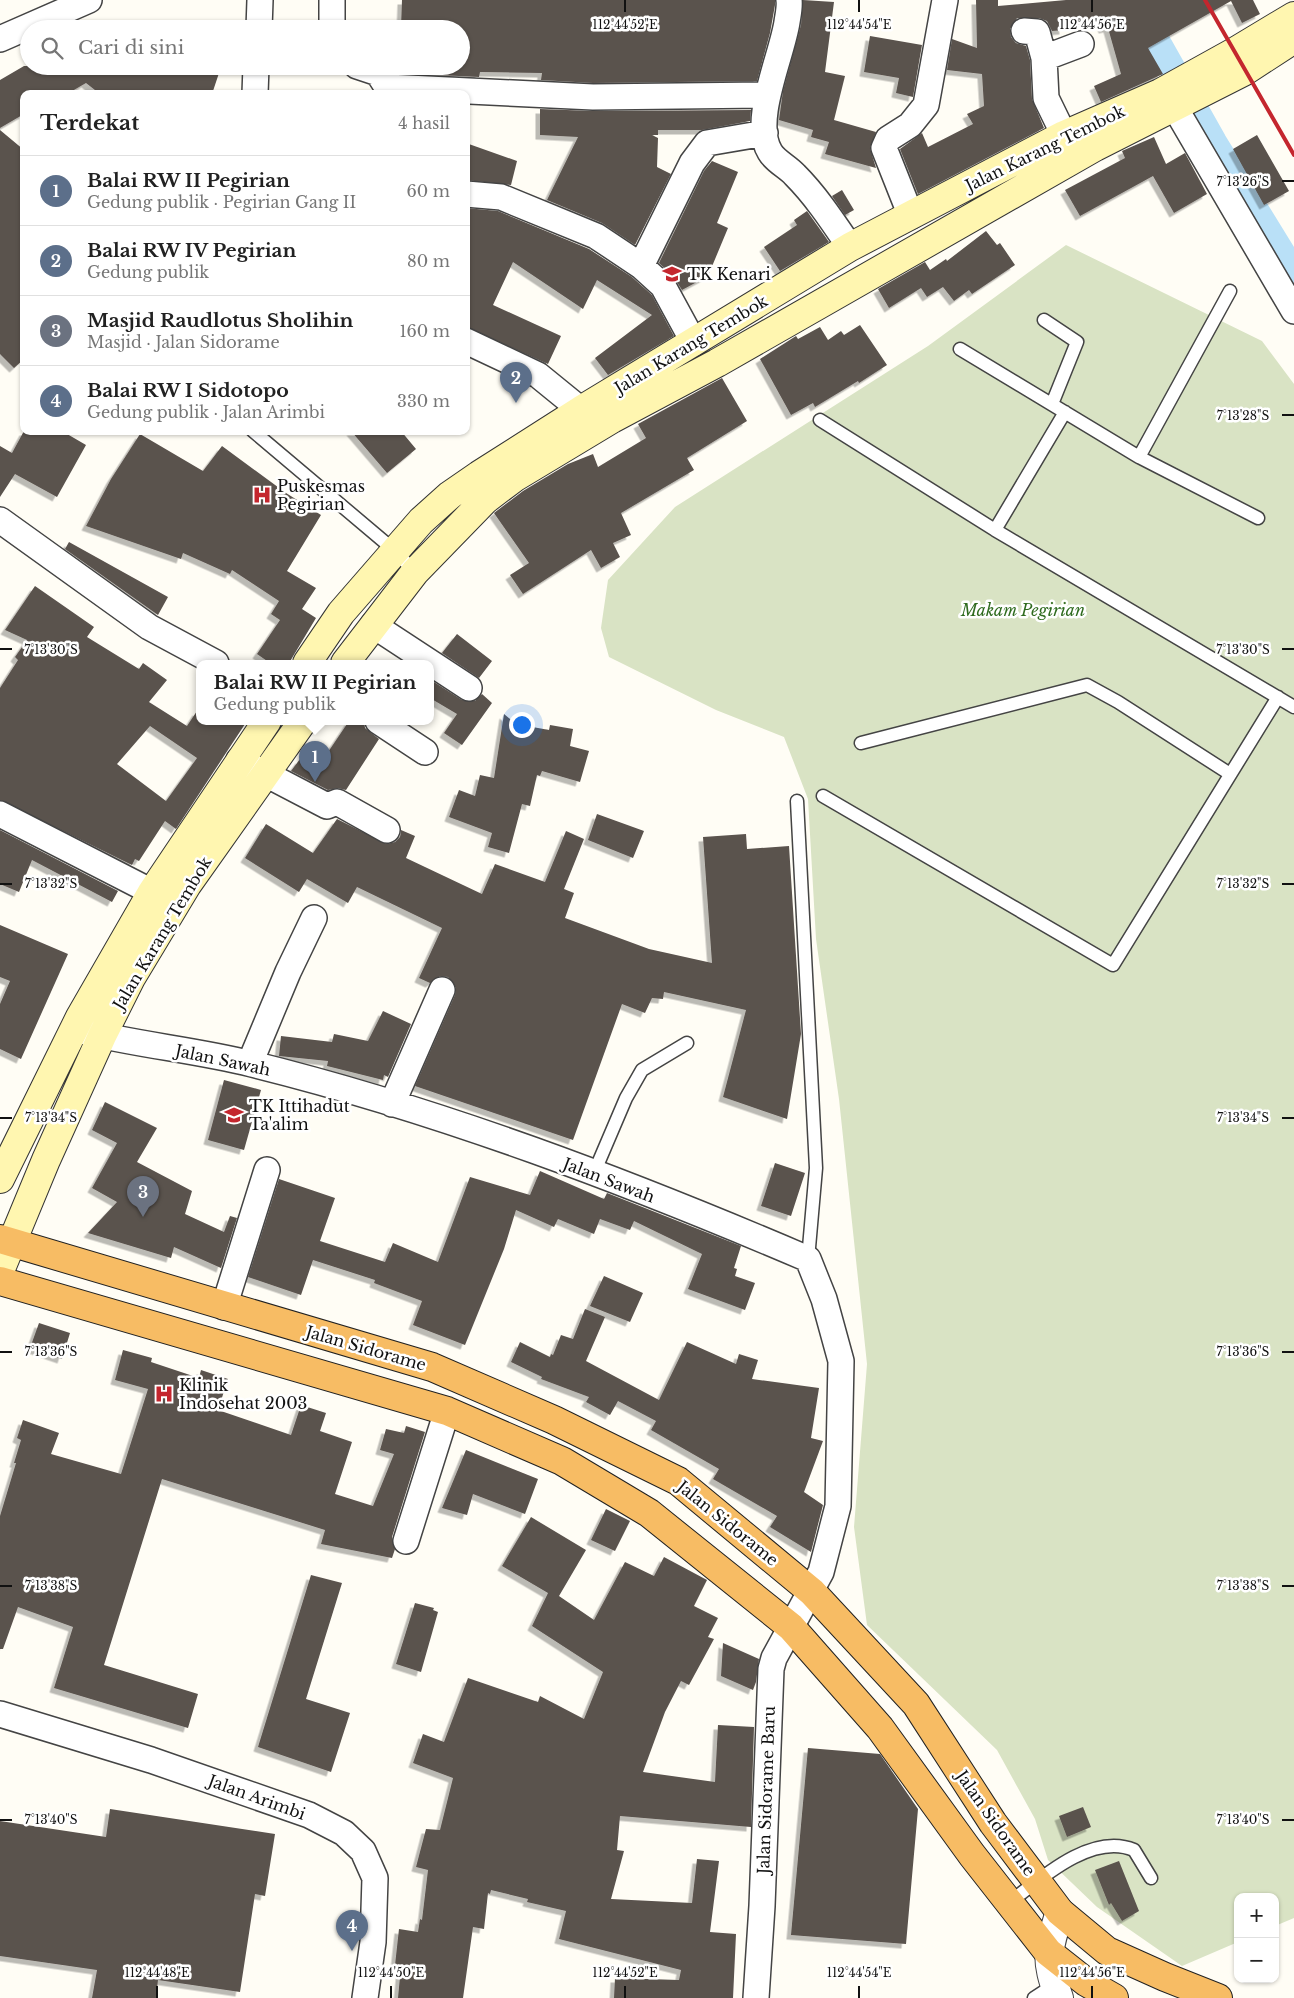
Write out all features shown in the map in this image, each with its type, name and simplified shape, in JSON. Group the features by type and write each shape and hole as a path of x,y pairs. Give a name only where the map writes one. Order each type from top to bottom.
{"highway":[{"name":"Jalan Sidorame","path":"6,1241 432,1367 554,1420 678,1481 812,1592 916,1704 993,1823 1060,1912 1107,1951 1218,1998"},
{"path":"0,1281 447,1411 562,1461 649,1513 791,1627 880,1728 972,1855 1048,1952 1086,1982 1114,1998"}],"main road":[{"name":"Jalan Karang Tembok","path":"309,660 341,613 394,550 421,521 450,495 581,410 850,247 911,216 1081,136 1167,100 1194,85 1294,16"},
{"name":"Jalan Karang Tembok","path":"1194,85 1245,71 1294,39"},
{"name":"Jalan Karang Tembok","path":"346,660 415,572 485,500 514,478 612,419 813,309 1081,136"},
{"path":"796,281 813,309"},
{"name":"Jalan Karang Tembok","path":"0,1179 74,1029 152,892 264,725"},
{"name":"Jalan Karang Tembok","path":"0,1271 6,1241 131,978 187,885 300,725"}],"street":[{"path":"43,20 89,0"},
{"path":"259,20 260,0"},
{"path":"332,0 332,20"},
{"path":"911,216 884,148 888,139 910,125 926,105 944,0"},
{"path":"789,2 784,41 768,95 765,133 770,153 795,175 825,210 850,247"},
{"path":"0,39 20,30"},
{"path":"1024,31 1037,32 1044,58 1046,98 1081,136"},
{"path":"1044,58 1081,44"},
{"path":"255,90 256,75"},
{"path":"379,75 387,88 433,90"},
{"path":"470,92 593,97 768,95"},
{"path":"1167,100 1294,311"},
{"path":"640,266 692,163 708,143 765,133"},
{"path":"470,194 501,197 523,204 596,236 640,266 663,286 694,343"},
{"path":"470,343 538,375 581,410"},
{"path":"0,520 149,627 210,660"},
{"path":"373,625 426,660"},
{"path":"434,665 469,688"},
{"path":"384,725 425,752"},
{"path":"239,760 327,806 337,802 387,830"},
{"path":"0,814 152,892"},
{"path":"250,1063 288,972 314,918"},
{"path":"392,1104 442,990"},
{"name":"Jalan Sawah","path":"74,1029 102,1036 250,1063 392,1104 594,1173 808,1259"},
{"path":"224,1307 267,1170"},
{"path":"808,1259 824,1299 841,1361 838,1506 822,1572 812,1592"},
{"path":"406,1541 447,1411"},
{"name":"Jalan Sidorame Baru","path":"756,1998 762,1906 770,1669 774,1658 812,1592"},
{"name":"Jalan Arimbi","path":"0,1714 151,1760 309,1815 344,1833 363,1851 375,1878 373,1942 364,1998"},
{"path":"1049,1994 1048,1952 1060,1912"}],"lane":[{"path":"1139,456 1230,291"},
{"path":"1044,320 1077,342 1052,404"},
{"path":"960,349 1139,456 1258,518"},
{"path":"995,530 1066,412"},
{"path":"820,420 995,530 1294,707"},
{"path":"259,435 394,550 415,572"},
{"path":"861,743 1087,685 1118,702 1230,774"},
{"path":"823,796 1113,965 1278,697"},
{"path":"798,801 816,1168 808,1259"},
{"path":"594,1173 626,1098 642,1070 687,1043"},
{"path":"1009,1903 1052,1869 1101,1846 1118,1845 1134,1850 1151,1878"}],"green space":[{"name":"Makam Pegirian","path":"1066,245 1262,341 1294,384 1294,1918 1279,1924 1279,1893 1234,1893 1234,1944 1182,1966 1097,1907 1048,1860 1035,1819 997,1750 867,1625 854,1527 867,1364 839,1099 816,939 808,799 784,737 716,710 609,657 601,628 608,580 675,507 928,346"}],"building":[{"path":"402,0 775,0 770,33 757,81 593,83 541,80 542,73 480,72 479,77 438,75 470,75 470,20 401,20"},
{"path":"803,0 834,2 825,72 845,76 834,120 876,132 870,148 876,168 825,154 829,142 811,137 813,130 779,120 783,91 801,25"},
{"path":"976,0 998,0 998,6 1066,0 1253,0 1260,14 1242,23 1231,1 1148,48 1163,74 1101,102 1094,86 1121,74 1108,28 1103,29 1101,19 1063,21 1064,30 1052,31 1047,21 1039,18 1017,18 1010,29 1011,37 1016,43 1026,46 1030,60 1032,99 1044,128 918,194 900,149 922,133 928,147 973,124 967,114 984,106 982,74 947,70 952,39 977,48"},
{"path":"870,36 922,45 913,97 896,93 899,78 864,72"},
{"path":"20,68 20,75 218,75 213,90 95,90 86,83 74,90 20,90 20,116 0,128 0,80"},
{"path":"540,109 593,111 751,110 750,121 702,130 658,130 658,135 652,135 658,138 657,167 671,174 635,245 602,223 547,200 578,137 540,135"},
{"path":"0,130 20,147 20,363 14,368 0,354"},
{"path":"1257,135 1289,191 1264,205 1233,149"},
{"path":"1154,137 1166,164 1185,153 1207,194 1174,213 1153,176 1080,216 1065,190 1125,158 1122,151"},
{"path":"470,144 517,161 511,185 470,180"},
{"path":"712,161 738,172 717,223 728,228 708,276 682,290 673,276 659,263 704,171"},
{"path":"842,190 854,210 845,215 832,196"},
{"path":"470,208 498,211 589,249 632,277 652,295 674,336 608,375 595,358 652,315 597,280 583,309 513,262 493,305 561,336 548,364 470,329"},
{"path":"807,211 829,242 780,271 764,247 797,225 794,220"},
{"path":"986,231 997,245 1000,243 1015,265 972,294 969,290 954,301 943,287 927,297 921,288 889,308 878,289 925,262 930,270 946,259 947,261"},
{"path":"860,325 887,365 815,407 813,403 791,415 760,359 796,336 798,339 820,327 828,340 841,331 844,335"},
{"path":"722,378 747,421 687,458 694,470 621,513 631,535 613,543 620,557 601,568 591,550 523,594 510,575 529,563 494,513 523,491 568,464 593,454 598,467 646,438 638,424"},
{"path":"22,435 69,435 86,445 57,497 15,474 0,497 0,446 12,453"},
{"path":"139,435 203,471 222,446 286,493 321,515 287,571 316,588 302,609 316,618 291,660 266,660 257,654 280,620 271,614 279,601 232,570 230,574 183,553 181,559 86,526 111,479"},
{"path":"354,435 404,435 416,449 387,473"},
{"path":"69,542 168,597 158,615 65,549"},
{"path":"35,586 94,627 87,637 139,669 143,663 167,680 149,702 187,726 196,712 196,725 244,725 176,829 165,821 139,861 135,859 132,865 0,800 0,688 18,660 15,657 27,640 5,630","holes":["150,726 197,758 166,801 117,764"]},
{"path":"457,634 492,661 479,678 442,653"},
{"path":"434,682 462,700 475,701 482,694 492,703 462,745 444,733 457,714 434,700"},
{"path":"504,714 516,724 549,730 550,725 573,729 570,746 589,751 580,782 542,771 540,776 537,775 530,806 522,804 509,853 488,847 492,833 449,817 459,790 475,796 480,775 494,778"},
{"path":"346,725 365,725 365,728 379,739 346,790 338,788 328,790 291,771 300,759 316,770"},
{"path":"597,814 644,831 633,858 588,840"},
{"path":"337,819 387,844 395,842 400,837 401,830 415,836 406,858 482,894 495,864 545,882 566,831 584,839 564,889 574,893 565,918 649,949 712,963 703,837 746,834 747,849 789,846 801,1034 787,1119 723,1097 746,1010 664,992 663,999 652,998 645,1013 622,1004 573,1140 415,1086 455,995 456,988 448,977 440,976 430,983 419,978 442,928 357,887 348,903 307,879 299,892 245,858 266,824 313,853"},
{"path":"0,830 118,891 112,902 32,860 19,892 0,884"},
{"path":"0,925 68,954 21,1059 0,1049 0,1004 10,981 0,977"},
{"path":"383,1011 411,1024 388,1077 384,1075 383,1080 327,1066 328,1061 279,1056 281,1036 332,1042 334,1034 368,1041"},
{"name":"TK Ittihadut Ta'alim","path":"224,1080 261,1090 244,1150 208,1140"},
{"path":"105,1102 157,1128 137,1162 192,1191 185,1214 224,1232 230,1216 237,1218 221,1268 174,1247 171,1258 88,1233 117,1202 92,1188 117,1143 92,1130"},
{"path":"775,1163 805,1173 791,1216 761,1206"},
{"path":"540,1171 604,1199 607,1193 741,1246 734,1268 737,1269 735,1276 755,1283 745,1310 688,1289 702,1254 634,1221 630,1230 600,1219 594,1234 558,1219 554,1227 516,1210 504,1249 465,1345 413,1325 422,1301 374,1283 375,1280 313,1260 301,1295 248,1277 279,1179 335,1198 320,1241 385,1262 393,1243 438,1262 470,1177 530,1195"},
{"path":"604,1276 643,1293 630,1322 590,1306"},
{"path":"585,1309 605,1317 586,1361 659,1400 687,1342 736,1364 739,1354 758,1360 752,1379 819,1388 811,1438 823,1441 804,1492 823,1505 811,1552 770,1527 777,1516 713,1479 719,1469 651,1430 656,1421 618,1401 610,1415 586,1402 589,1397 541,1379 542,1377 511,1362 520,1342 550,1357 551,1354 553,1355 561,1335 573,1339"},
{"path":"39,1323 70,1333 62,1359 30,1348"},
{"path":"123,1350 152,1358 151,1362 199,1378 201,1370 228,1379 218,1410 291,1435 301,1405 326,1413 320,1431 352,1442 335,1494 373,1506 394,1454 380,1450 386,1429 404,1433 406,1426 425,1432 392,1537 395,1549 392,1558 321,1544 325,1530 162,1479 104,1665 198,1694 188,1728 54,1688 73,1627 18,1607 3,1649 0,1649 0,1516 16,1463 14,1463 21,1440 17,1438 23,1420 59,1433 51,1454 121,1474 148,1389 115,1380"},
{"path":"466,1450 538,1479 525,1514 473,1494 467,1515 442,1508"},
{"path":"606,1509 630,1521 615,1551 591,1540"},
{"path":"531,1517 586,1550 559,1596 594,1620 625,1562 654,1576 664,1557 707,1580 694,1606 718,1618 708,1637 714,1639 689,1685 681,1681 665,1712 643,1772 715,1782 718,1725 754,1727 751,1827 620,1816 617,1850 624,1851 611,1899 692,1903 697,1859 719,1861 710,1932 736,1934 733,1998 614,1998 615,1978 679,1980 681,1970 559,1939 566,1911 527,1902 528,1899 491,1890 490,1894 488,1893 484,1929 473,1927 463,1998 398,1998 401,1966 395,1965 399,1929 418,1932 420,1919 422,1920 428,1870 416,1867 426,1829 440,1830 453,1778 413,1763 423,1734 444,1742 468,1678 538,1702 540,1696 584,1719 603,1672 532,1626 548,1593 502,1566"},
{"path":"311,1575 342,1583 306,1699 350,1713 331,1772 258,1747"},
{"path":"415,1603 434,1608 433,1610 438,1612 421,1672 396,1664"},
{"path":"723,1643 759,1659 753,1690 721,1676"},
{"path":"808,1748 880,1754 918,1809 906,1944 791,1935"},
{"path":"1083,1807 1091,1827 1067,1837 1059,1816"},
{"path":"110,1809 275,1834 265,1896 255,1894 240,1992 158,1980 156,1998 92,1998 97,1970 0,1956 0,1821 106,1837"},
{"path":"1119,1861 1139,1911 1122,1921 1111,1903 1109,1905 1095,1870"}],"waterway":[{"path":"1134,0 1214,142 1283,254 1294,276"}],"railway":[{"path":"1205,0 1294,155"}],"place":[{"name":"TK Kenari","path":"672,274"},
{"name":"Balai RW IV Pegirian","path":"516,403"},
{"name":"Puskesmas Pegirian","path":"262,495"},
{"name":"Balai RW II Pegirian","path":"315,782"},
{"name":"TK Ittihadut Ta'alim","path":"234,1115"},
{"name":"Masjid Raudlotus Sholihin","path":"143,1217"},
{"name":"Klinik Indosehat 2003","path":"164,1394"},
{"name":"Balai RW I Sidotopo","path":"352,1951"}]}
